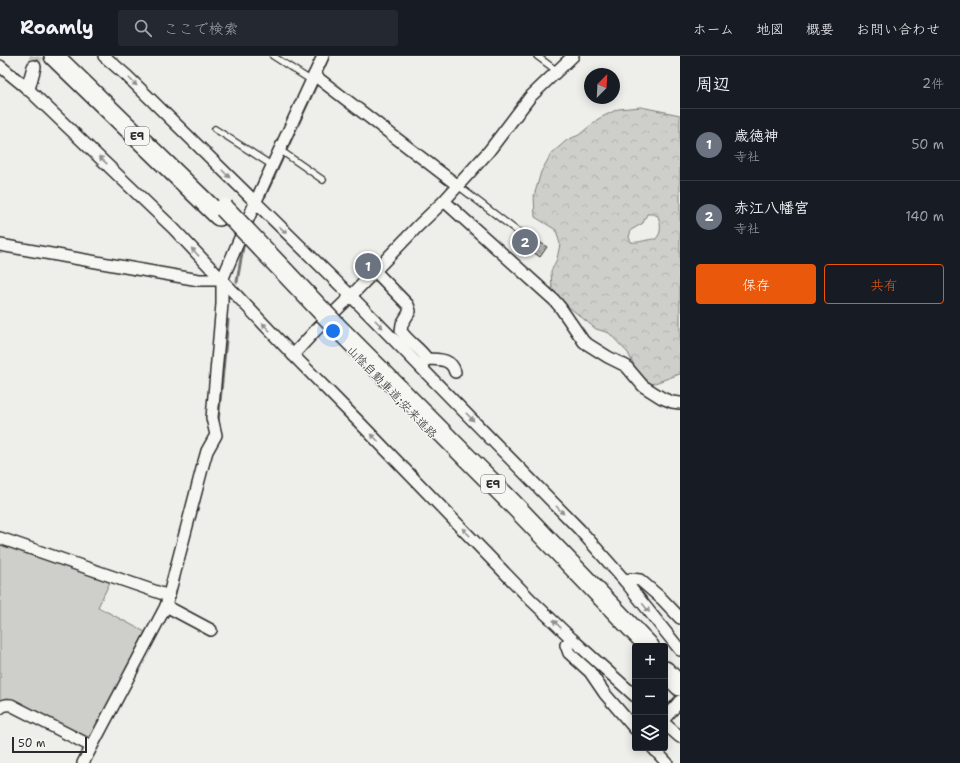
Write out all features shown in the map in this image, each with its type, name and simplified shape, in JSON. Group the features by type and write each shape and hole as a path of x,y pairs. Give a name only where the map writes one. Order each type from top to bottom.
{"highway":[{"name":"山陰自動車道;安来道路","path":"54,56 221,212"},
{"name":"山陰自動車道;安来道路","path":"63,56 221,212 637,643"},
{"name":"山陰自動車道;安来道路","path":"332,326 510,501 646,643"}],"street":[{"path":"104,56 127,76 351,296 424,363 580,530 625,581 678,648"},
{"path":"83,763 162,614 167,601 207,451 216,435 212,418 222,304 222,280 273,166 283,152 316,78 323,56"},
{"path":"293,355 444,200 489,151 530,97 573,56"},
{"path":"0,66 28,89 173,228 293,355 531,600 632,693"},
{"path":"28,89 34,67"},
{"path":"316,78 457,185"},
{"path":"444,200 560,306 584,342 626,366 643,386 662,398 680,403"},
{"path":"0,245 199,280 222,280"},
{"path":"375,271 408,304 410,311 402,324 401,331 425,355 424,363"},
{"path":"424,363 442,360 452,364 455,372"},
{"path":"0,538 167,601 211,630"},
{"path":"625,581 631,579 640,580 662,599 680,618"},
{"path":"572,639 566,645 569,653 590,672 605,694 632,726"},
{"path":"668,715 680,701"},
{"path":"0,708 7,704 11,705 91,746"},
{"path":"668,727 680,737"},
{"path":"656,751 667,763"}],"lane":[{"path":"273,56 316,78"},
{"path":"537,56 557,72"},
{"path":"215,129 273,166"},
{"path":"283,152 323,180"},
{"path":"457,185 517,231"}],"green space":[{"path":"641,107 680,115 680,374 652,384 639,375 628,353 609,333 596,329 570,308 552,289 551,271 557,259 560,244 556,230 535,217 534,196 541,172 551,154 567,140 579,135 598,119 618,109","holes":["647,214 658,216 660,225 660,231 656,239 631,242 629,237 631,230 643,223"]},
{"path":"0,542 111,580 98,607 145,632 88,742 0,703"}],"building":[{"path":"521,228 534,234 532,237 547,247 540,257 516,242 519,238 516,236 521,233"}],"waterway":[{"path":"320,76 329,56"},
{"path":"265,196 318,81"},
{"path":"237,282 245,241"},
{"path":"218,422 228,320"}],"tunnel":[{"path":"34,67 36,56"}],"place":[{"name":"赤江八幡宮","path":"525,242"},
{"name":"歳徳神","path":"368,266"}]}
